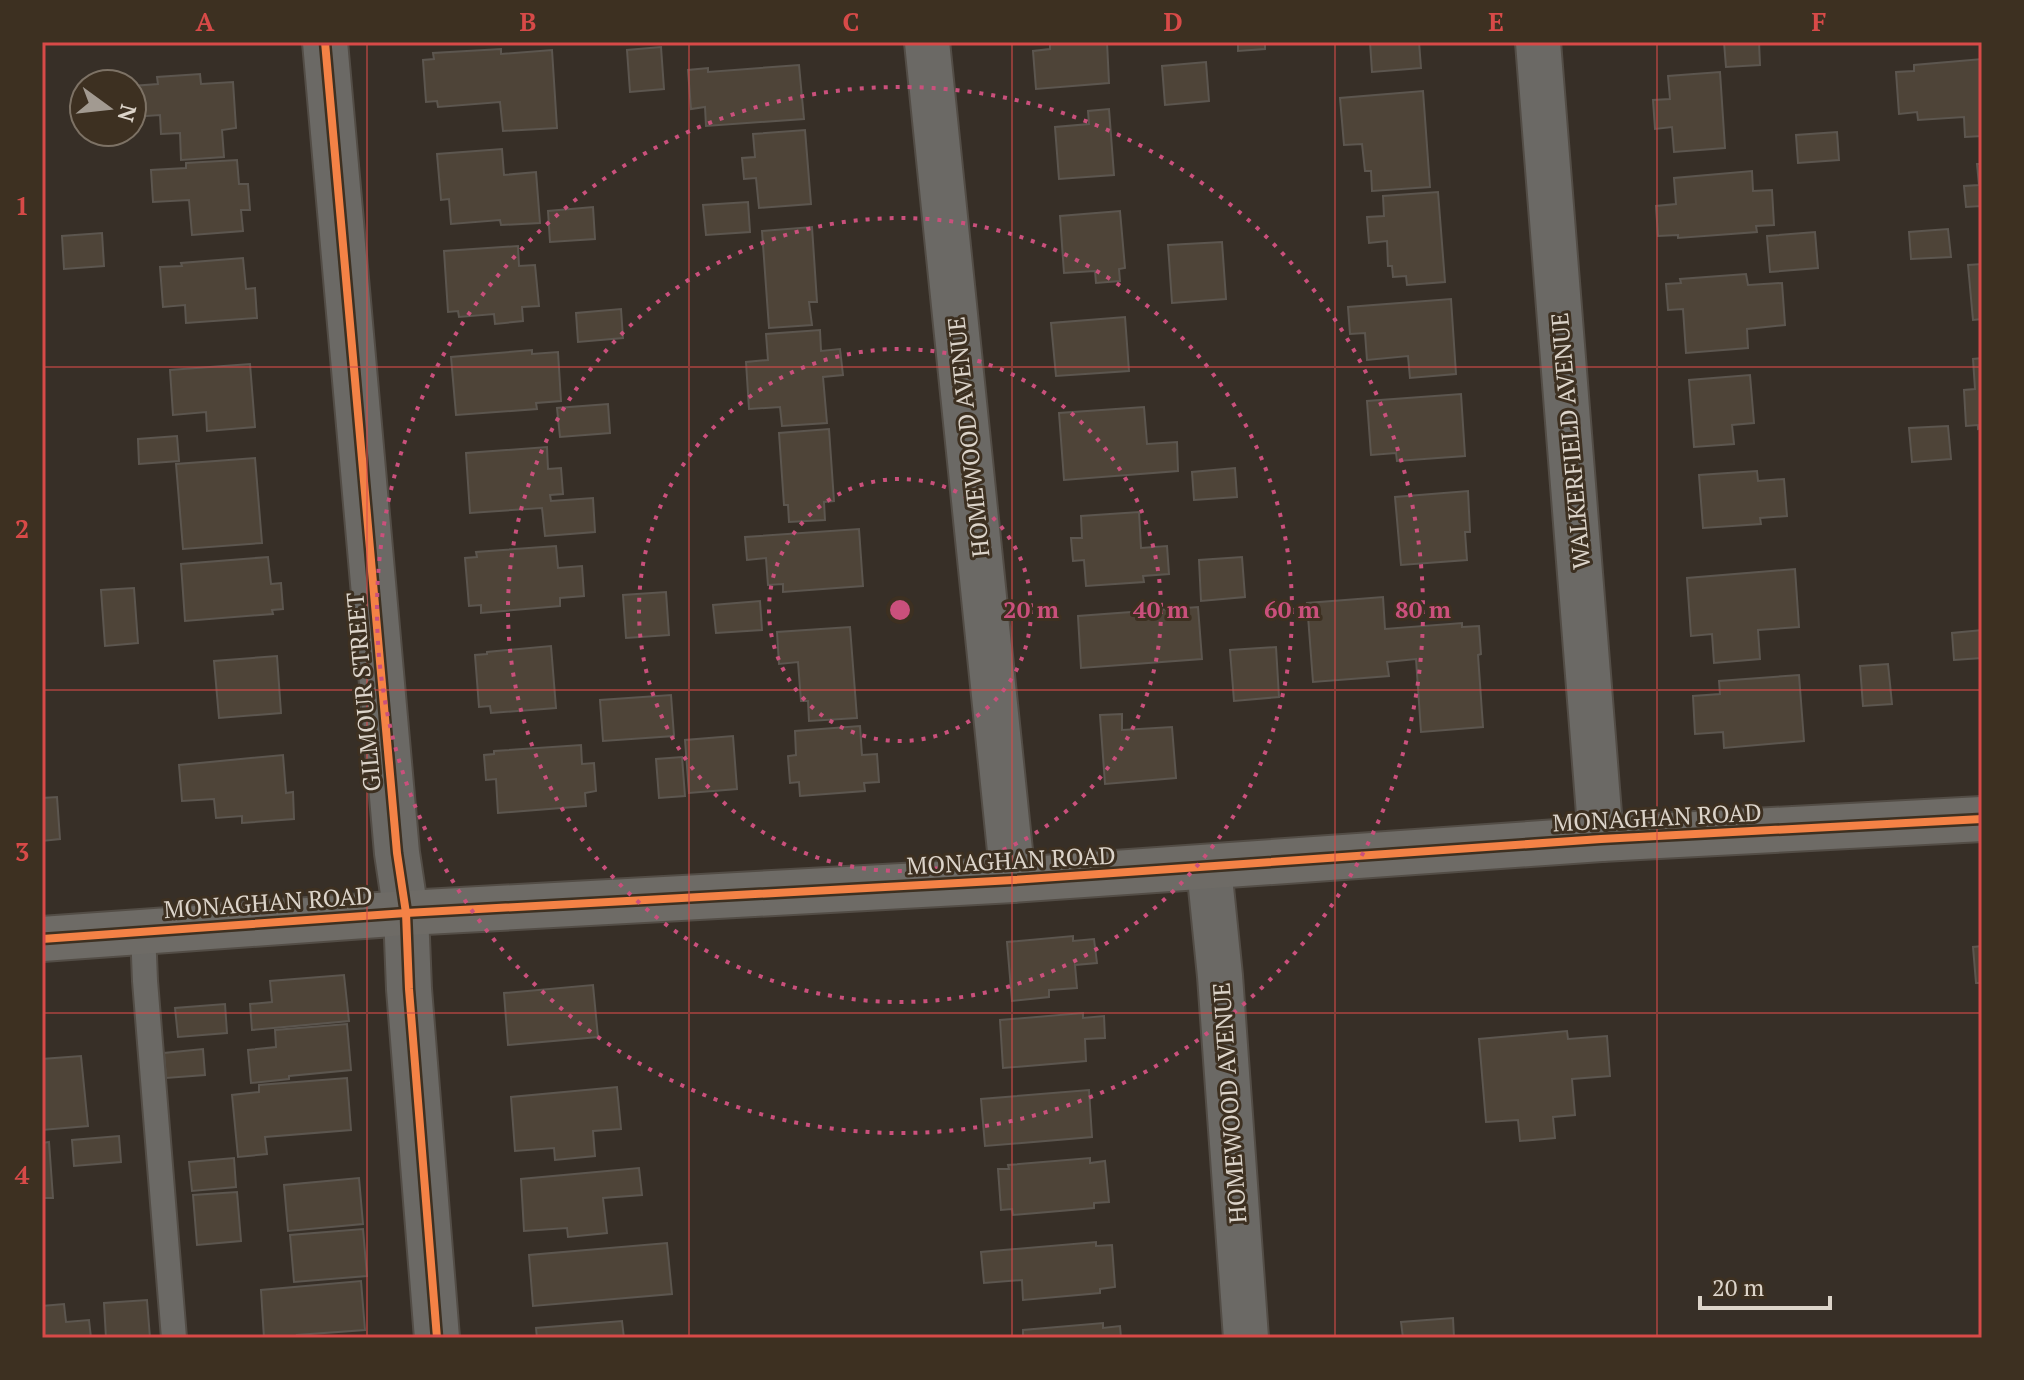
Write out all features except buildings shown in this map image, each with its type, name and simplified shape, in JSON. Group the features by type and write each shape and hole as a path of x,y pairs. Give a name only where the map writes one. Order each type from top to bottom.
{"main road":[{"name":"MONAGHAN ROAD","path":"42,939 406,913 1209,868 1601,839 1982,819"}],"street":[{"name":"GILMOUR STREET","path":"325,42 397,853 406,913 409,989 437,1338"},
{"name":"HOMEWOOD AVENUE","path":"927,42 1013,880"},
{"name":"WALKERFIELD AVENUE","path":"1538,42 1601,839"},
{"name":"HOMEWOOD AVENUE","path":"1209,868 1220,976 1246,1338"}],"lane":[{"path":"143,931 174,1338"}],"cycle path":[{"path":"325,42 397,853 406,913 409,989 437,1338"},
{"path":"42,939 406,913 1013,880 1601,839 1982,819"}]}
